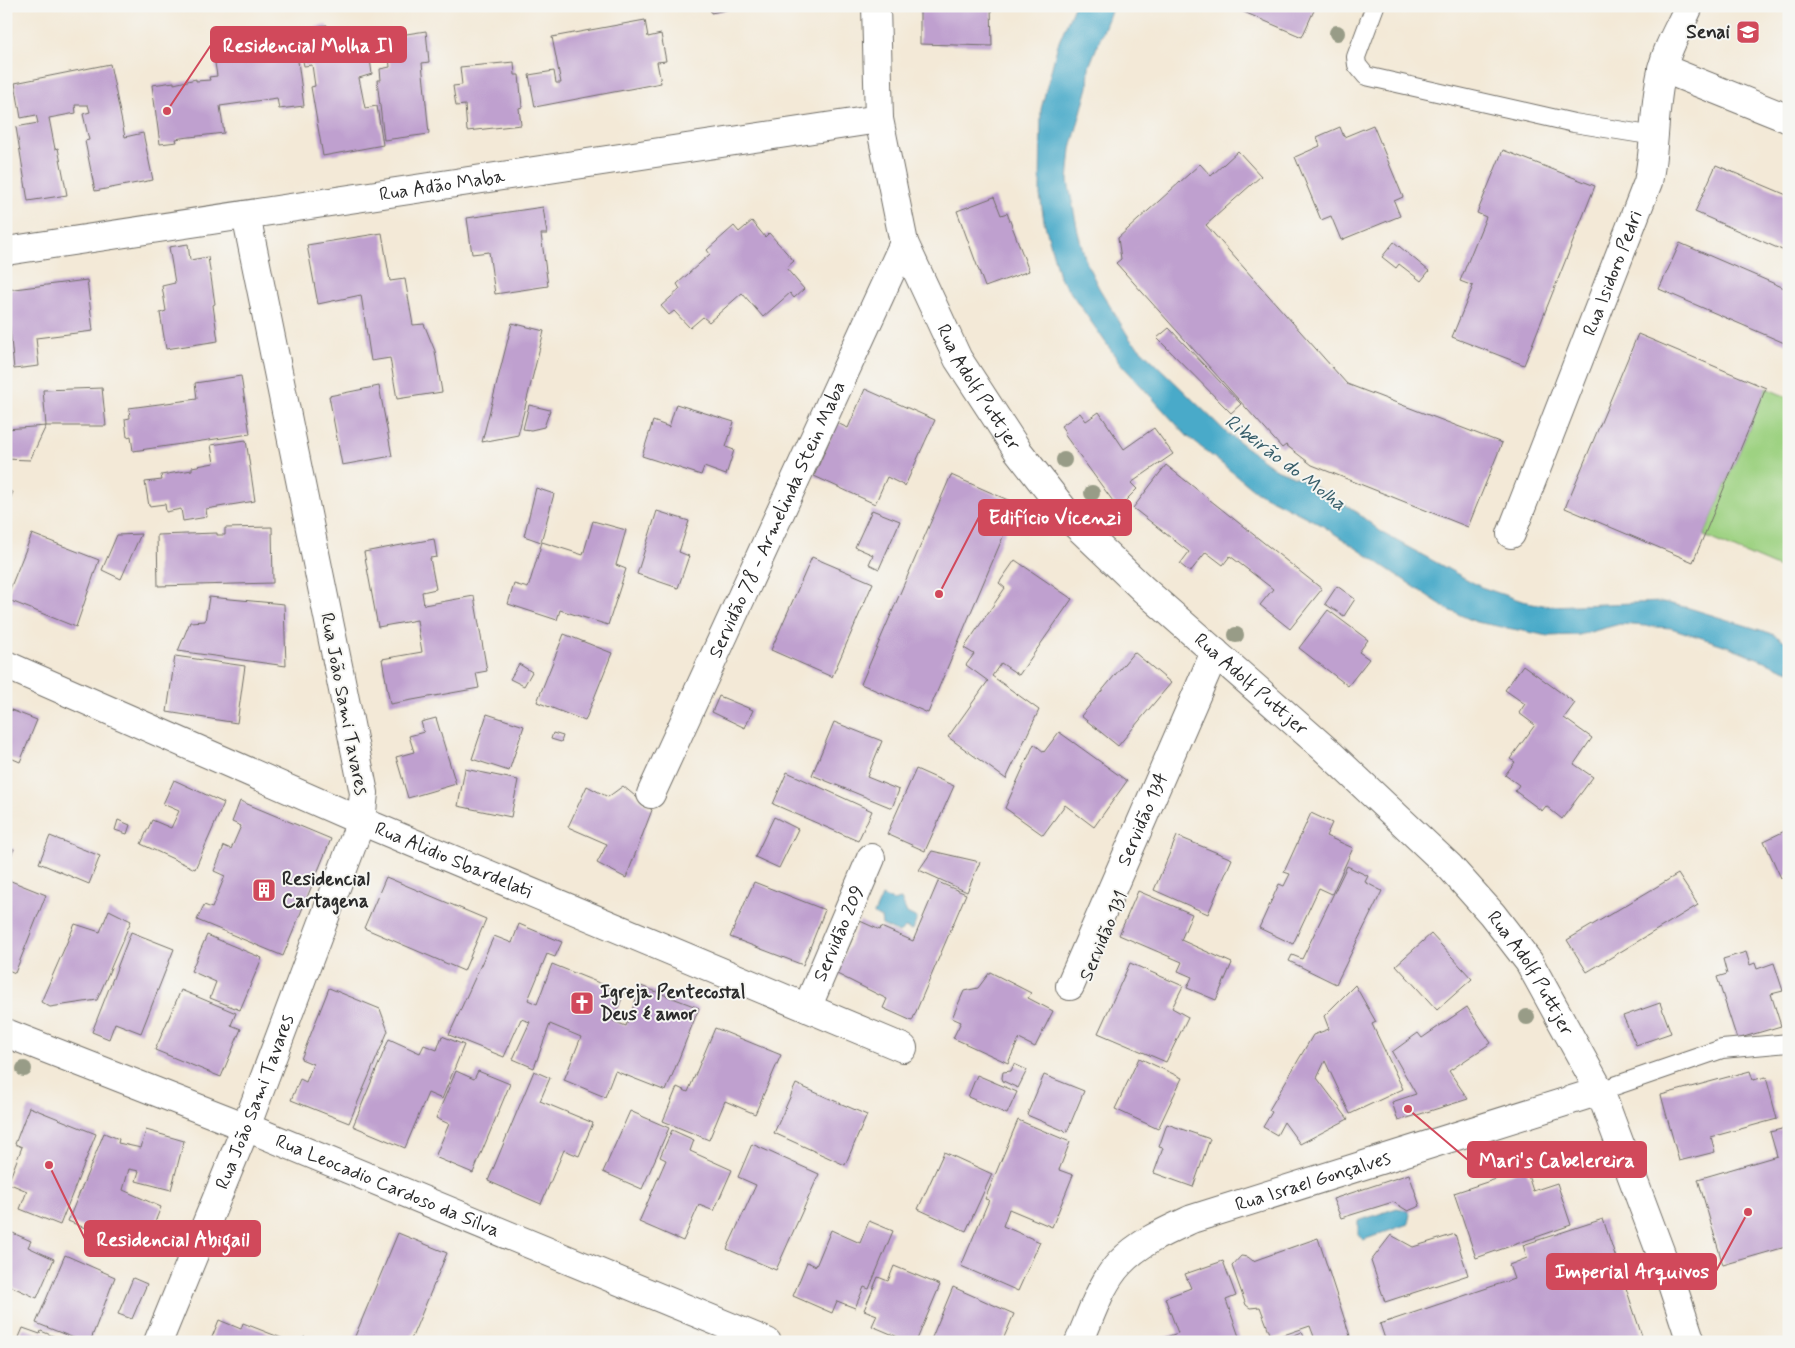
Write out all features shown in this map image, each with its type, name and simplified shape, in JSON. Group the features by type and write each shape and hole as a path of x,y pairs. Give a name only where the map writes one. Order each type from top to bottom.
{"street":[{"name":"Rua Adolf Puttjer","path":"876,6 879,119 904,243 958,358 1018,451 1075,524 1143,589 1325,749 1450,867 1492,914 1529,962 1600,1091 1670,1278 1691,1342"},
{"name":"Rua Isidoro Pedri","path":"1511,534 1648,182 1655,136 1655,111 1662,68 1689,6"},
{"path":"1662,68 1789,119"},
{"name":"Rua Adão Maba","path":"6,251 879,119"},
{"name":"Rua João Sami Tavares","path":"158,1342 246,1127 361,821 364,793 246,215"},
{"name":"Servidão 78 - Armelinda Stein Maba","path":"651,794 904,243"},
{"name":"Servidão 134","path":"1075,989 1219,655"},
{"name":"Rua Alidio Sbardelati","path":"6,665 361,821 902,1048"},
{"name":"Servidão 209","path":"807,1008 871,858"},
{"name":"Rua Leocadio Cardoso da Silva","path":"6,1032 246,1127 767,1342"},
{"name":"Rua Israel Gonçalves","path":"1079,1342 1102,1291 1120,1264 1150,1239 1192,1219 1600,1091"}],"lane":[{"path":"1375,6 1356,57 1357,65 1366,76 1574,123 1655,136"},
{"path":"1600,1091 1722,1049 1789,1043"}],"green space":[{"path":"1766,388 1789,398 1789,572 1704,536"}],"water":[{"path":"1074,6 1113,6 1089,67 1088,87 1071,149 1068,181 1086,262 1099,288 1130,339 1227,433 1274,468 1303,480 1351,508 1384,534 1481,587 1522,601 1548,606 1663,602 1689,608 1770,633 1789,643 1789,671 1730,647 1671,628 1620,624 1579,635 1549,636 1476,622 1449,610 1320,524 1257,492 1187,436 1120,363 1059,276 1044,221 1040,195 1041,109 1058,44"},
{"path":"882,896 893,901 901,899 907,913 917,918 913,930 905,928 899,933 882,925 881,918 874,914"},
{"path":"1397,1208 1406,1210 1410,1214 1408,1224 1363,1240 1358,1234 1358,1221"}],"building":[{"path":"710,6 739,6 740,7 711,13"},
{"path":"920,6 991,6 992,46 920,44"},
{"path":"1230,6 1316,6 1302,37"},
{"path":"645,20 648,37 661,34 666,61 657,62 661,83 535,107 529,75 554,71 556,83 561,83 552,37"},
{"path":"327,25 329,55 369,51 372,74 359,78 365,108 377,106 383,145 323,156 311,87 315,86 312,65 304,66 297,30"},
{"path":"426,31 429,62 422,63 429,134 384,140 377,80 381,80 380,69 390,67 387,37"},
{"path":"275,46 274,49 296,46 304,106 279,109 277,98 220,106 224,133 181,138 176,139 177,142 160,144 152,85 174,82 174,84 196,79 196,81 210,80 209,77 217,76 215,63 246,59 245,50"},
{"path":"514,62 515,75 519,75 522,107 519,108 521,125 467,131 465,105 456,106 453,86 462,85 460,67"},
{"path":"110,64 125,137 143,133 153,180 95,191 85,141 89,140 83,114 90,112 88,105 75,105 76,113 49,118 55,149 58,148 67,195 28,201 16,127 38,123 36,115 21,118 15,83"},
{"path":"6,113 10,128 6,128"},
{"path":"1373,125 1403,197 1394,201 1400,216 1341,240 1331,216 1321,220 1295,157 1320,146 1317,137 1340,127 1344,137"},
{"path":"1503,150 1595,186 1524,365 1452,337 1473,286 1460,281 1486,217 1477,213"},
{"path":"1238,151 1261,176 1206,225 1347,384 1502,443 1468,527 1312,465 1286,445 1282,448 1116,263 1121,259 1118,238 1200,164 1211,176"},
{"path":"1716,165 1789,196 1789,253 1695,212"},
{"path":"6,166 9,167 8,192 6,192"},
{"path":"994,197 1001,215 1007,213 1029,271 985,287 957,211"},
{"path":"543,207 547,234 541,234 548,286 495,294 489,252 472,254 467,218"},
{"path":"752,221 765,237 769,233 794,261 786,268 804,289 794,298 790,293 763,317 742,293 709,322 703,317 690,328 674,311 669,315 661,306 680,289 677,284 710,254 707,250 734,226 739,232"},
{"path":"382,233 390,281 405,279 413,325 424,324 435,351 442,392 397,399 390,358 371,361 361,295 318,304 307,245"},
{"path":"1394,242 1429,271 1421,281 1399,264 1396,268 1382,257"},
{"path":"1680,243 1789,290 1789,345 1659,289"},
{"path":"188,244 190,260 208,257 218,341 166,349 160,313 166,311 162,286 175,283 169,247"},
{"path":"87,280 93,331 36,338 39,366 14,369 6,290"},
{"path":"512,323 544,331 518,435 482,442"},
{"path":"1169,328 1241,404 1231,413 1157,338"},
{"path":"1638,334 1766,388 1693,562 1565,508"},
{"path":"241,376 250,434 133,451 131,436 127,437 125,419 130,418 129,408 197,399 195,383"},
{"path":"379,386 392,456 342,465 329,396"},
{"path":"102,388 106,426 46,426 43,390"},
{"path":"865,389 935,420 905,486 887,477 875,504 814,476 837,423 848,428"},
{"path":"676,404 734,422 726,447 734,450 726,475 704,467 701,475 642,456 653,421 669,427"},
{"path":"529,405 550,410 544,427 531,430 523,429"},
{"path":"1099,412 1124,449 1154,428 1173,454 1131,483 1137,489 1118,508 1064,434 1066,433 1061,426 1080,413 1086,421"},
{"path":"46,426 30,460 6,459 6,429"},
{"path":"246,440 255,501 206,509 207,517 183,521 181,509 166,512 165,504 149,506 145,482 162,480 161,475 192,470 192,467 214,463 211,445"},
{"path":"1166,465 1322,589 1290,629 1260,605 1273,589 1230,556 1223,565 1206,552 1190,572 1180,564 1189,552 1133,508"},
{"path":"951,475 1017,504 928,713 861,684"},
{"path":"536,488 554,494 541,542 524,536"},
{"path":"6,490 13,492 6,509"},
{"path":"872,510 900,521 879,569 869,564 873,555 855,547"},
{"path":"657,511 689,521 679,552 689,556 678,588 637,574"},
{"path":"593,521 626,530 616,565 626,569 608,625 560,610 557,620 508,604 514,584 528,588 542,542 583,555"},
{"path":"272,527 273,583 158,586 157,535 217,533 217,535 225,535 225,528"},
{"path":"32,534 99,560 76,627 6,599"},
{"path":"141,534 121,579 102,570 117,535"},
{"path":"434,539 437,557 430,558 436,589 422,592 424,605 474,596 487,671 476,673 479,688 390,704 382,659 422,652 417,620 378,627 364,552"},
{"path":"812,557 873,583 832,677 771,650"},
{"path":"1015,560 1072,599 1019,675 1001,663 992,676 1039,710 1006,779 948,737 988,681 966,665 974,654 964,648 1005,588 999,583"},
{"path":"1337,586 1355,599 1344,616 1325,604"},
{"path":"209,597 284,604 286,666 178,651 190,622 205,621"},
{"path":"1328,610 1368,640 1359,652 1369,659 1348,686 1299,648"},
{"path":"564,634 612,653 585,721 537,702"},
{"path":"1134,652 1171,683 1118,746 1081,716"},
{"path":"175,656 245,666 237,723 167,712"},
{"path":"519,664 532,672 524,686 510,679"},
{"path":"1523,665 1575,703 1564,718 1592,738 1574,764 1593,777 1562,819 1546,806 1542,811 1515,791 1519,785 1505,775 1515,762 1510,759 1535,725 1519,713 1525,704 1505,690"},
{"path":"719,696 753,710 745,728 712,712"},
{"path":"6,708 37,720 20,762 6,756"},
{"path":"487,714 524,726 509,771 472,759"},
{"path":"436,718 456,784 408,798 396,757 414,752 409,736 424,732 421,722"},
{"path":"834,722 882,741 867,777 899,790 892,808 812,775"},
{"path":"1059,732 1127,781 1094,827 1065,805 1043,835 1005,808 1034,744 1044,752"},
{"path":"553,733 563,736 561,742 551,739"},
{"path":"465,769 518,780 511,817 458,806"},
{"path":"916,769 954,786 925,851 887,834"},
{"path":"787,772 872,811 858,841 773,804"},
{"path":"174,780 224,803 195,869 141,844 152,820 171,828 179,811 163,804"},
{"path":"587,786 608,797 623,786 652,810 626,878 597,863 607,844 568,827"},
{"name":"Residencial Cartagena","path":"240,801 331,839 283,956 197,920 204,905 212,908 225,876 214,871 224,846 231,849 241,826 232,822"},
{"path":"1311,813 1332,823 1326,836 1353,848 1332,894 1319,888 1293,944 1259,928 1279,884 1284,886 1290,874 1284,872"},
{"path":"774,817 798,829 779,868 755,857"},
{"path":"118,820 130,825 127,834 115,830"},
{"path":"1789,829 1789,874 1781,878 1764,841"},
{"path":"50,836 100,856 89,884 39,863"},
{"path":"1177,836 1232,859 1208,914 1154,890"},
{"path":"6,846 14,849 6,867"},
{"path":"932,851 980,862 967,892 919,870"},
{"path":"1347,866 1368,876 1365,882 1382,891 1336,984 1289,961 1292,955 1302,959"},
{"path":"1678,874 1698,905 1587,972 1567,940"},
{"path":"386,877 486,919 464,971 364,928"},
{"path":"6,879 46,895 15,973 6,969"},
{"path":"754,882 825,910 803,965 730,937"},
{"path":"938,882 966,894 912,1021 883,1008 887,999 837,974 860,921 880,930 881,927 913,941"},
{"path":"1138,891 1192,914 1181,940 1232,963 1216,1000 1187,988 1192,977 1178,971 1182,962 1119,935"},
{"path":"109,910 131,921 97,1000 50,1007 41,1002 75,924 100,932"},
{"path":"519,924 562,942 555,957 547,954 528,1000 537,1004 552,964 624,993 613,1021 626,1026 641,986 699,1008 666,1091 615,1071 605,1097 564,1080 581,1037 550,1024 534,1068 513,1059 530,1022 521,1019 504,1057 449,1035 494,936 512,943"},
{"path":"131,932 174,949 141,1033 115,1023 109,1039 92,1032"},
{"path":"1431,934 1472,979 1437,1010 1396,965"},
{"path":"207,935 262,958 240,1010 210,998 216,982 191,971"},
{"path":"1746,952 1750,965 1755,963 1757,969 1774,963 1783,991 1771,994 1781,1026 1737,1039 1717,977 1727,974 1723,959"},
{"path":"1130,963 1183,986 1172,1008 1188,1017 1166,1062 1098,1033"},
{"path":"990,972 1031,993 1028,998 1053,1011 1035,1047 1019,1039 1008,1063 953,1038 961,1022 952,1018 964,991 978,988"},
{"path":"1355,985 1376,1022 1372,1024 1403,1089 1350,1114 1325,1061 1317,1078 1348,1119 1300,1144 1284,1122 1277,1135 1263,1127 1272,1112 1269,1110 1313,1035 1329,1029 1324,1016"},
{"path":"329,988 380,1009 388,1031 349,1123 291,1100 300,1079 306,1082 313,1064 301,1059"},
{"path":"181,990 236,1013 231,1025 241,1029 221,1077 155,1050"},
{"path":"1660,1003 1671,1033 1636,1045 1623,1016"},
{"path":"1467,1007 1491,1043 1449,1071 1468,1099 1398,1121 1392,1102 1416,1094 1392,1052 1418,1033 1422,1038"},
{"path":"715,1028 781,1055 755,1114 725,1101 709,1140 663,1121 677,1087 688,1092"},
{"path":"442,1036 464,1045 442,1099 428,1093 405,1148 353,1126 389,1039 420,1053 424,1045 437,1050"},
{"path":"1139,1058 1182,1078 1158,1129 1115,1109"},
{"path":"1014,1064 1027,1070 1018,1088 1003,1081 1002,1078 1003,1072 1011,1071"},
{"path":"456,1071 474,1079 478,1071 510,1084 473,1173 435,1157 449,1124 436,1118"},
{"path":"534,1071 550,1078 540,1101 593,1123 579,1156 564,1150 541,1204 488,1181"},
{"path":"1750,1071 1753,1080 1766,1077 1777,1119 1711,1137 1715,1152 1679,1161 1661,1095"},
{"path":"977,1075 1017,1092 1007,1114 968,1097"},
{"path":"1044,1075 1084,1091 1067,1132 1027,1115"},
{"path":"796,1084 867,1115 845,1165 774,1133"},
{"path":"29,1107 96,1134 60,1225 20,1209 27,1191 8,1183 22,1147 15,1144"},
{"path":"630,1111 669,1128 642,1189 603,1172"},
{"path":"1018,1120 1070,1142 1059,1170 1073,1175 1052,1227 1009,1209 1003,1226 1040,1242 1018,1291 961,1266 989,1200 985,1199"},
{"path":"1167,1124 1210,1139 1193,1187 1154,1173 1163,1148 1159,1147"},
{"path":"1789,1127 1789,1246 1723,1265 1698,1179 1777,1156 1770,1132"},
{"path":"146,1130 184,1141 171,1190 136,1181 139,1171 129,1169 123,1190 161,1207 145,1247 87,1223 85,1228 68,1221 104,1133 119,1139 118,1143 141,1148"},
{"path":"672,1130 694,1140 690,1151 732,1170 714,1211 699,1205 683,1241 639,1222 666,1160 660,1157"},
{"path":"752,1144 819,1174 776,1270 727,1249 756,1185 738,1177"},
{"path":"944,1152 992,1174 966,1231 918,1209"},
{"path":"1526,1169 1533,1191 1557,1183 1571,1225 1476,1258 1454,1193"},
{"path":"1409,1174 1420,1206 1408,1211 1393,1202 1341,1218 1333,1199"},
{"path":"1603,1219 1644,1342 1386,1342 1380,1324 1514,1279 1509,1265 1527,1258 1523,1245"},
{"path":"869,1221 893,1231 869,1289 864,1287 855,1308 837,1301 832,1313 793,1296 807,1262 816,1266 831,1230 860,1243"},
{"path":"6,1230 31,1241 28,1247 54,1259 37,1298 6,1284"},
{"path":"398,1233 447,1253 410,1342 355,1342 353,1341"},
{"path":"1455,1234 1468,1275 1385,1302 1371,1261 1391,1235 1413,1247"},
{"path":"1318,1238 1350,1336 1336,1342 1316,1342 1310,1326 1272,1339 1260,1307 1250,1308 1246,1305 1232,1266 1241,1256 1248,1257 1253,1261"},
{"path":"65,1255 115,1277 90,1342 84,1342 36,1323"},
{"path":"1223,1261 1236,1296 1226,1300 1241,1342 1161,1342 1160,1339 1178,1333 1165,1298 1191,1288 1185,1274"},
{"path":"894,1266 940,1285 916,1342 910,1342 872,1326 877,1315 864,1310 878,1277 888,1281"},
{"path":"133,1278 147,1284 132,1319 118,1314"},
{"path":"953,1287 1014,1314 1002,1342 930,1342"},
{"path":"219,1320 241,1329 243,1323 284,1339 283,1342 210,1342"},
{"path":"23,1328 40,1334 41,1331 68,1342 17,1342"},
{"path":"1302,1332 1306,1342 1277,1342"},
{"path":"304,1337 316,1342 302,1342"}],"place":[{"name":"Senai","path":"1748,32"},
{"name":"Residencial Molha II","path":"167,111"},
{"name":"Edifício Vicenzi","path":"939,594"},
{"name":"Residencial Cartagena","path":"264,890"},
{"name":"Igreja Pentecostal Deus é amor","path":"582,1003"},
{"name":"Mari's Cabelereira","path":"1408,1109"},
{"name":"Residencial Abigail","path":"49,1165"},
{"name":"Imperial Arquivos","path":"1748,1212"}],"water label":[{"name":"Ribeirão do Molha","path":"1285,463"}]}
